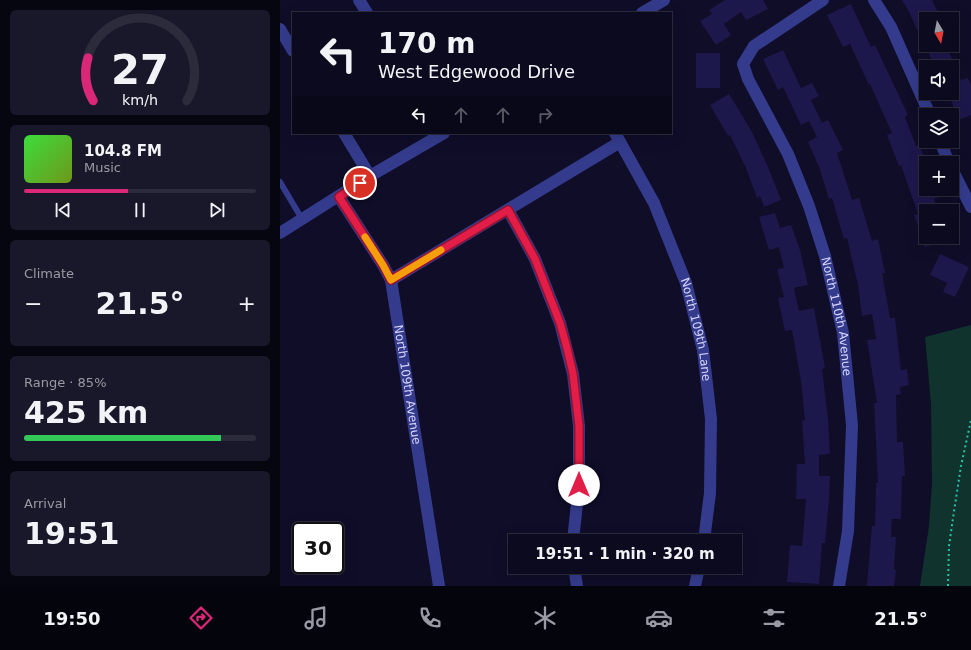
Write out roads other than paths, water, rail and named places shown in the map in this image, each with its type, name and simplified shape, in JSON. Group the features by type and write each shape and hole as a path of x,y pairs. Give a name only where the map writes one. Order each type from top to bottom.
{"street":[{"path":"359,0 366,12"},
{"path":"644,12 664,0"},
{"name":"North 110th Avenue","path":"823,0 754,46 743,64 748,79 788,154 808,206 825,256 843,333 852,425 848,531 840,586"},
{"path":"874,0 890,27 927,108"},
{"path":"280,29 292,48"},
{"path":"345,134 370,176"},
{"path":"280,232 441,134"},
{"path":"391,280 508,210 618,137"},
{"name":"North 109th Lane","path":"618,137 654,203 686,283 703,350 710,419 710,494 705,534"},
{"path":"959,183 971,207"},
{"name":"North 109th Avenue","path":"339,197 391,280 439,586"},
{"path":"508,210 535,259 560,323 573,374 579,426 579,485 574,534"},
{"path":"575,574 577,586"},
{"path":"695,586 698,574"}],"lane":[{"path":"280,182 302,219"}]}
